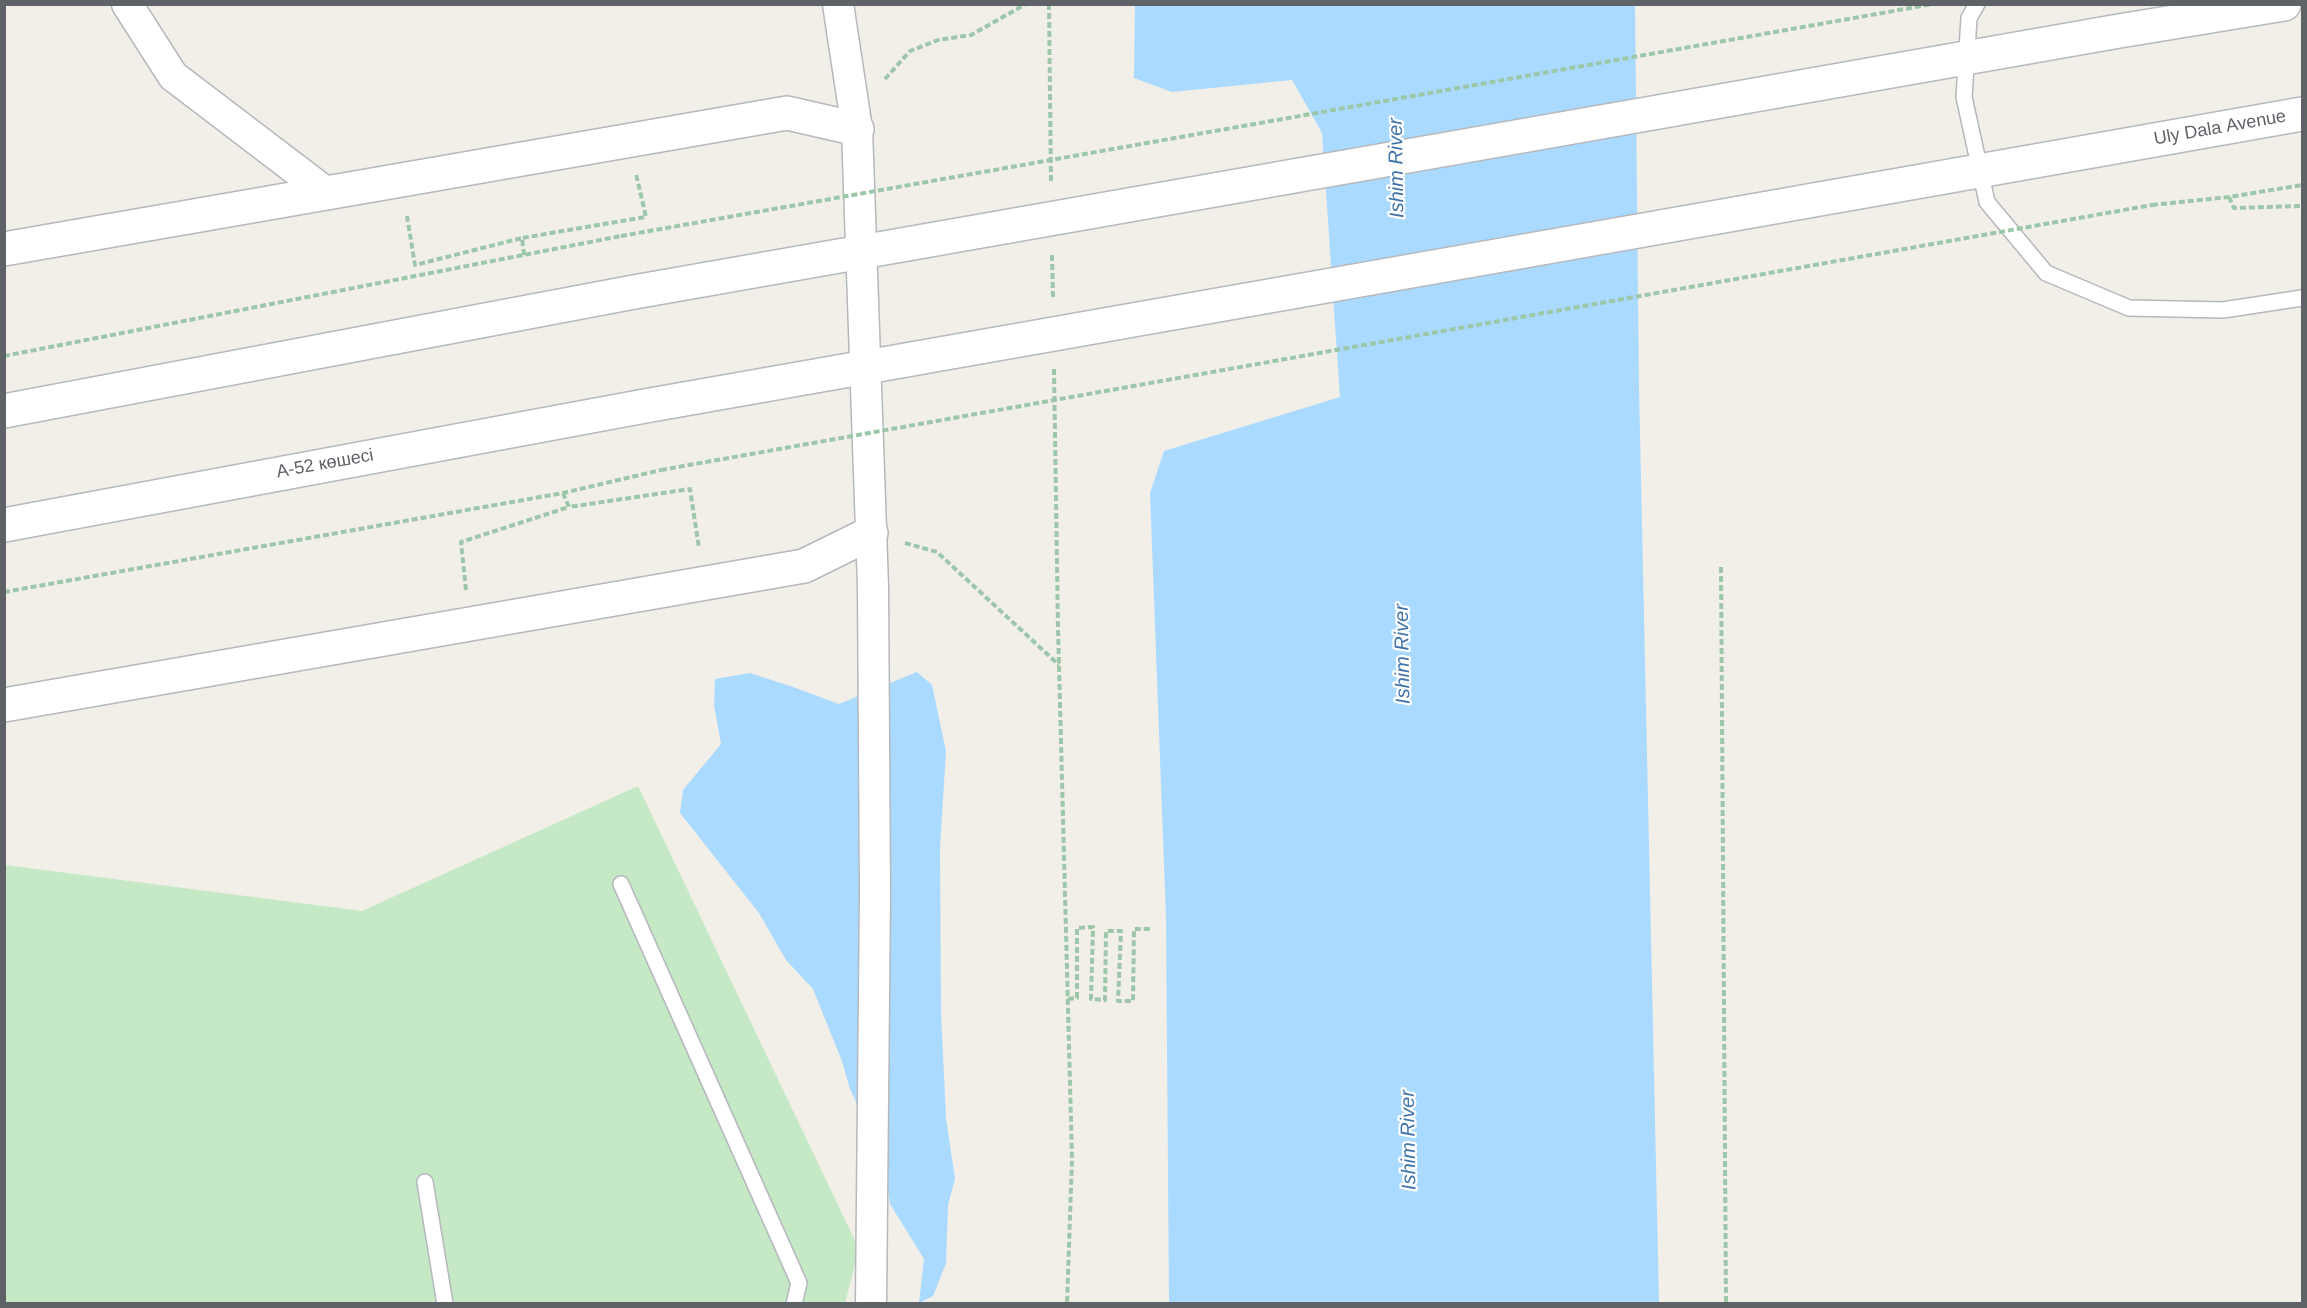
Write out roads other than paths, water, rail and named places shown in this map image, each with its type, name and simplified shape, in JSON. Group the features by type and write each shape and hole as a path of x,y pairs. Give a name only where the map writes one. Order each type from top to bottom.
{"main road":[{"path":"4,411 634,292 2284,4"},
{"path":"4,249 787,113 857,129"},
{"name":"Uly Dala Avenue","path":"645,405 2302,114"},
{"name":"А-52 көшесі","path":"4,525 645,405"},
{"path":"4,705 804,566 871,533"}],"street":[{"path":"127,4 173,76 328,194"},
{"path":"838,4 857,129 871,533 875,894 871,1304"}],"lane":[{"path":"1977,4 1969,18 1964,97 1987,202 2046,273 2129,308 2223,310 2302,298"},
{"path":"621,884 799,1283 794,1304"},
{"path":"425,1182 446,1304"}],"water":[{"name":"Ishim River","path":"1135,5 1635,5 1639,388 1659,1303 1169,1303 1166,917 1150,493 1164,451 1340,397 1322,133 1292,80 1172,92 1134,78"},
{"path":"917,672 932,685 946,751 940,848 941,1012 946,1118 955,1179 948,1205 946,1263 933,1296 919,1303 924,1259 890,1204 884,1160 850,1089 842,1061 813,989 786,960 759,913 680,813 683,790 721,744 714,705 715,679 750,673 839,704"}]}
